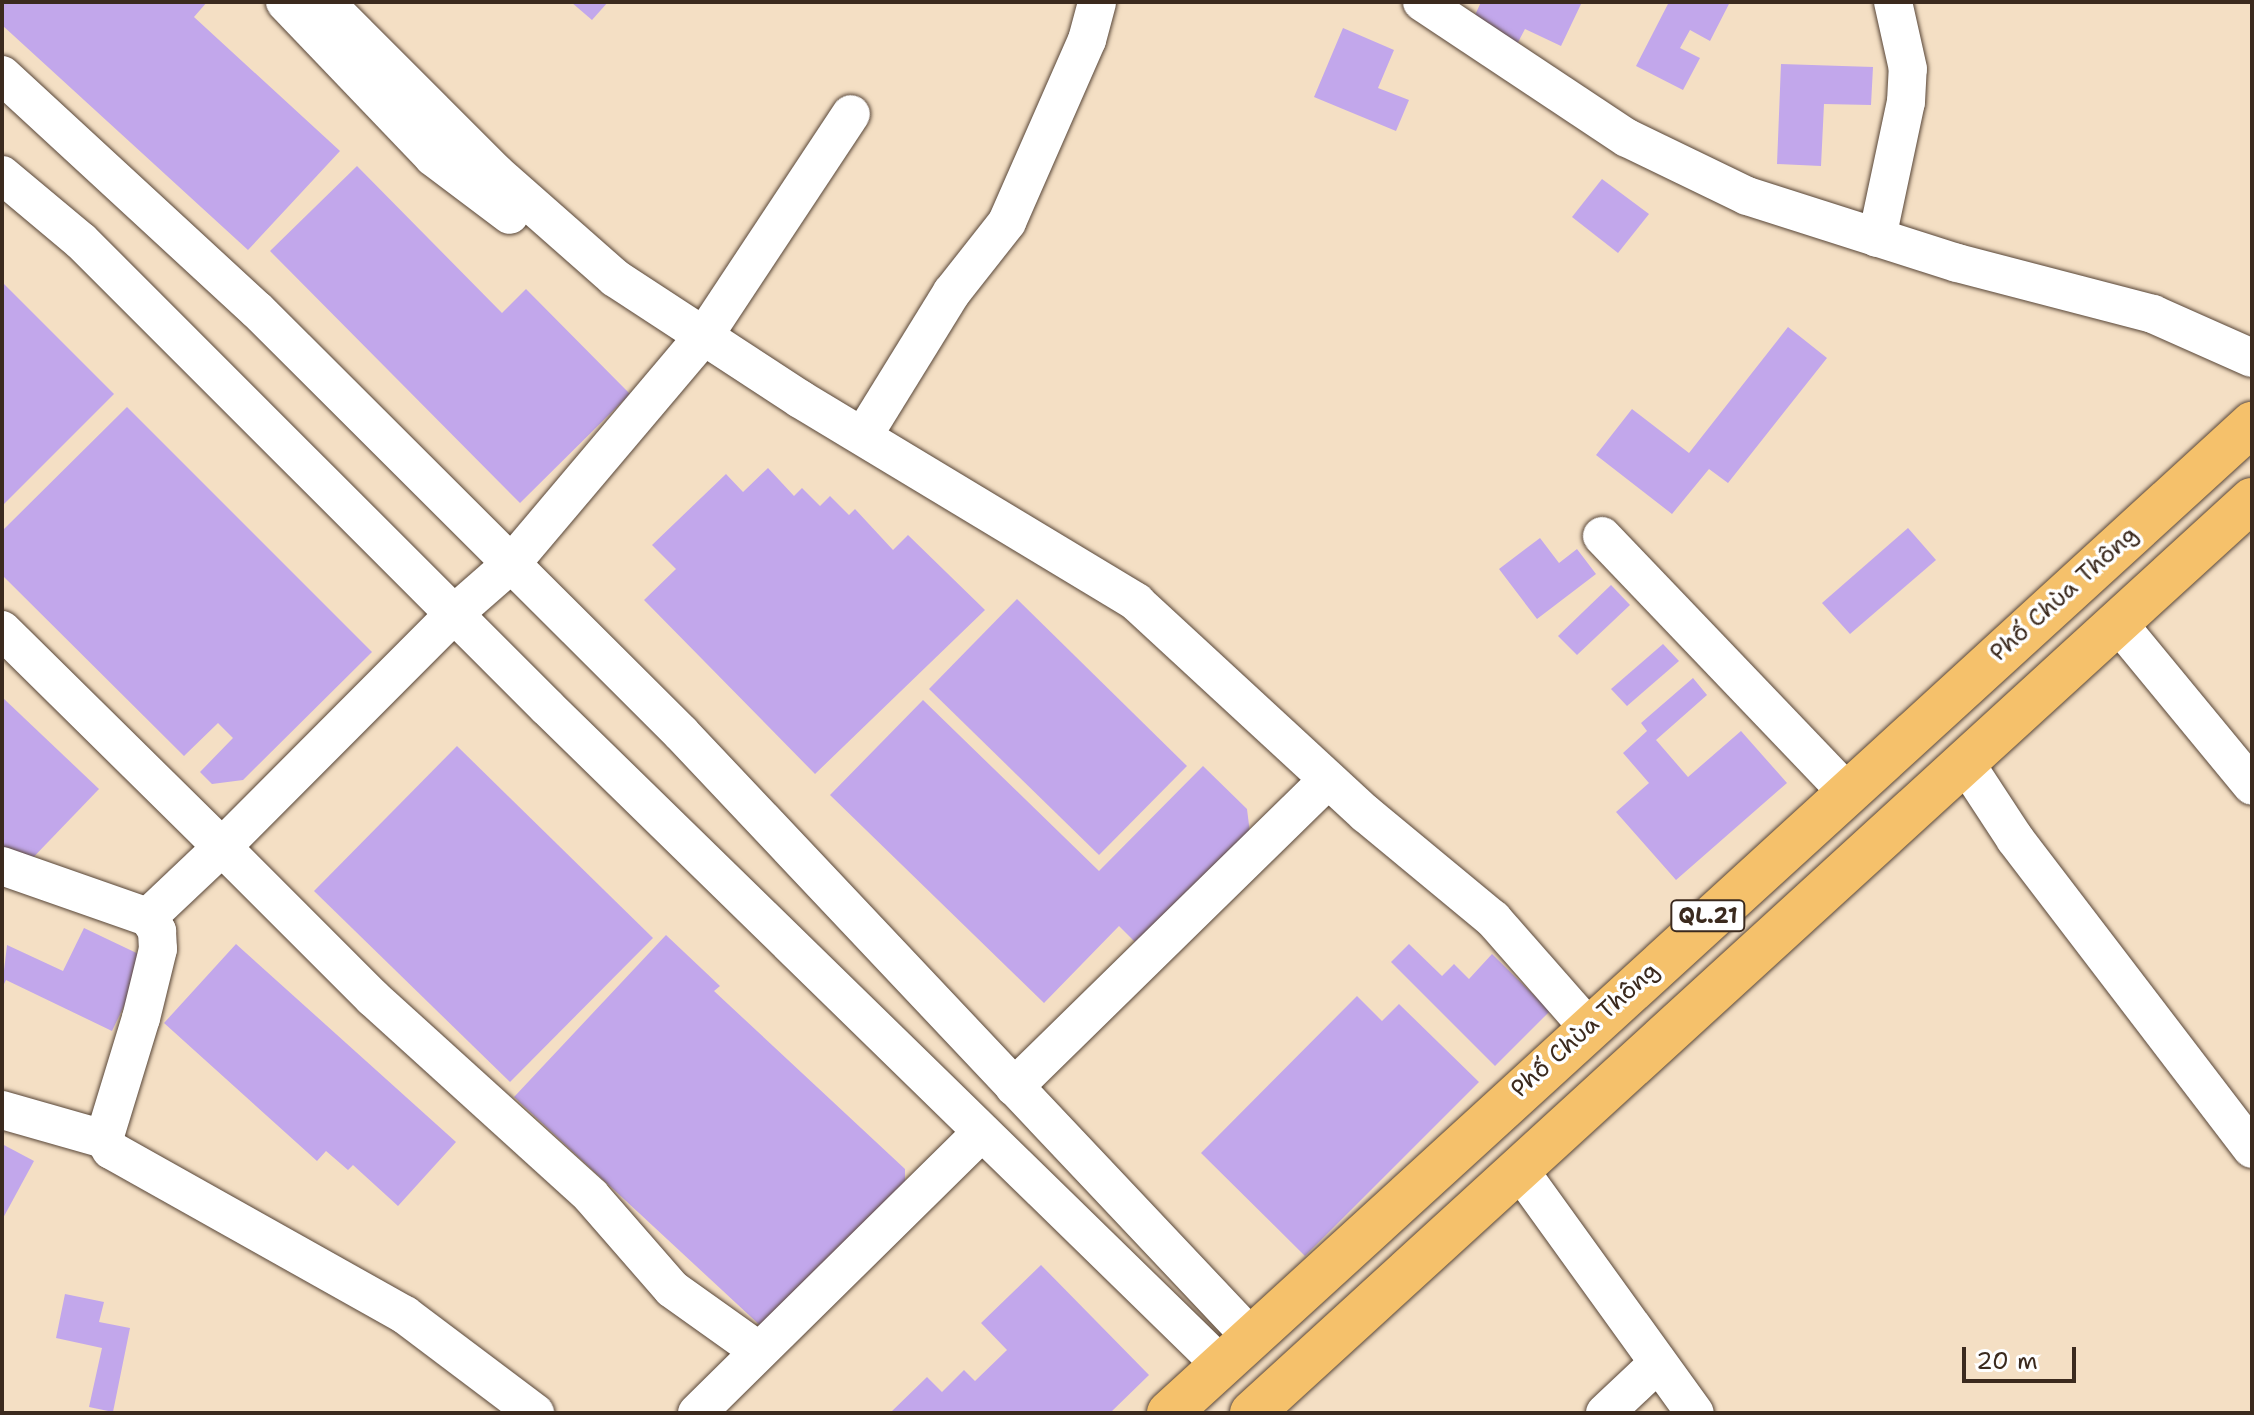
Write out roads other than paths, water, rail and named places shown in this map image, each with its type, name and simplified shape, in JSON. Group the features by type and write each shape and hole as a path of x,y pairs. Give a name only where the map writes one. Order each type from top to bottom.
{"highway":[{"name":"Phố Chùa Thông","path":"1169,1413 1846,791 2252,424"},
{"name":"QL.21","path":"1252,1413 2252,500"},
{"path":"1684,939 1725,979"}],"street":[{"path":"285,2 433,157 698,343 863,436 1136,602 1328,780 1493,919 1588,1027"},
{"path":"325,2 496,173 615,278 698,343"},
{"path":"863,436 952,292 1007,222 1087,40 1097,2"},
{"path":"1422,2 1627,138 1747,196 1877,238 2153,314 2252,358"},
{"path":"1877,238 1906,91 1906,58 1893,2"},
{"path":"2,75 257,310 681,733 1014,1087 1235,1350"},
{"path":"148,917 455,613 511,564 698,343 851,114"},
{"path":"2,175 81,241 982,1132 1235,1350"},
{"path":"1602,536 1846,791"},
{"path":"2117,622 2252,786"},
{"path":"2,630 373,998 591,1196 672,1289 756,1349"},
{"path":"1964,761 2033,863 2252,1149"},
{"path":"1014,1087 1328,780"},
{"path":"2,866 148,917 157,931 158,949 104,1139"},
{"path":"2,1110 104,1139 140,1169 405,1315 535,1413"},
{"path":"697,1413 756,1349 982,1132"},
{"path":"1518,1168 1656,1365 1695,1413"},
{"path":"1605,1413 1656,1365"}]}
